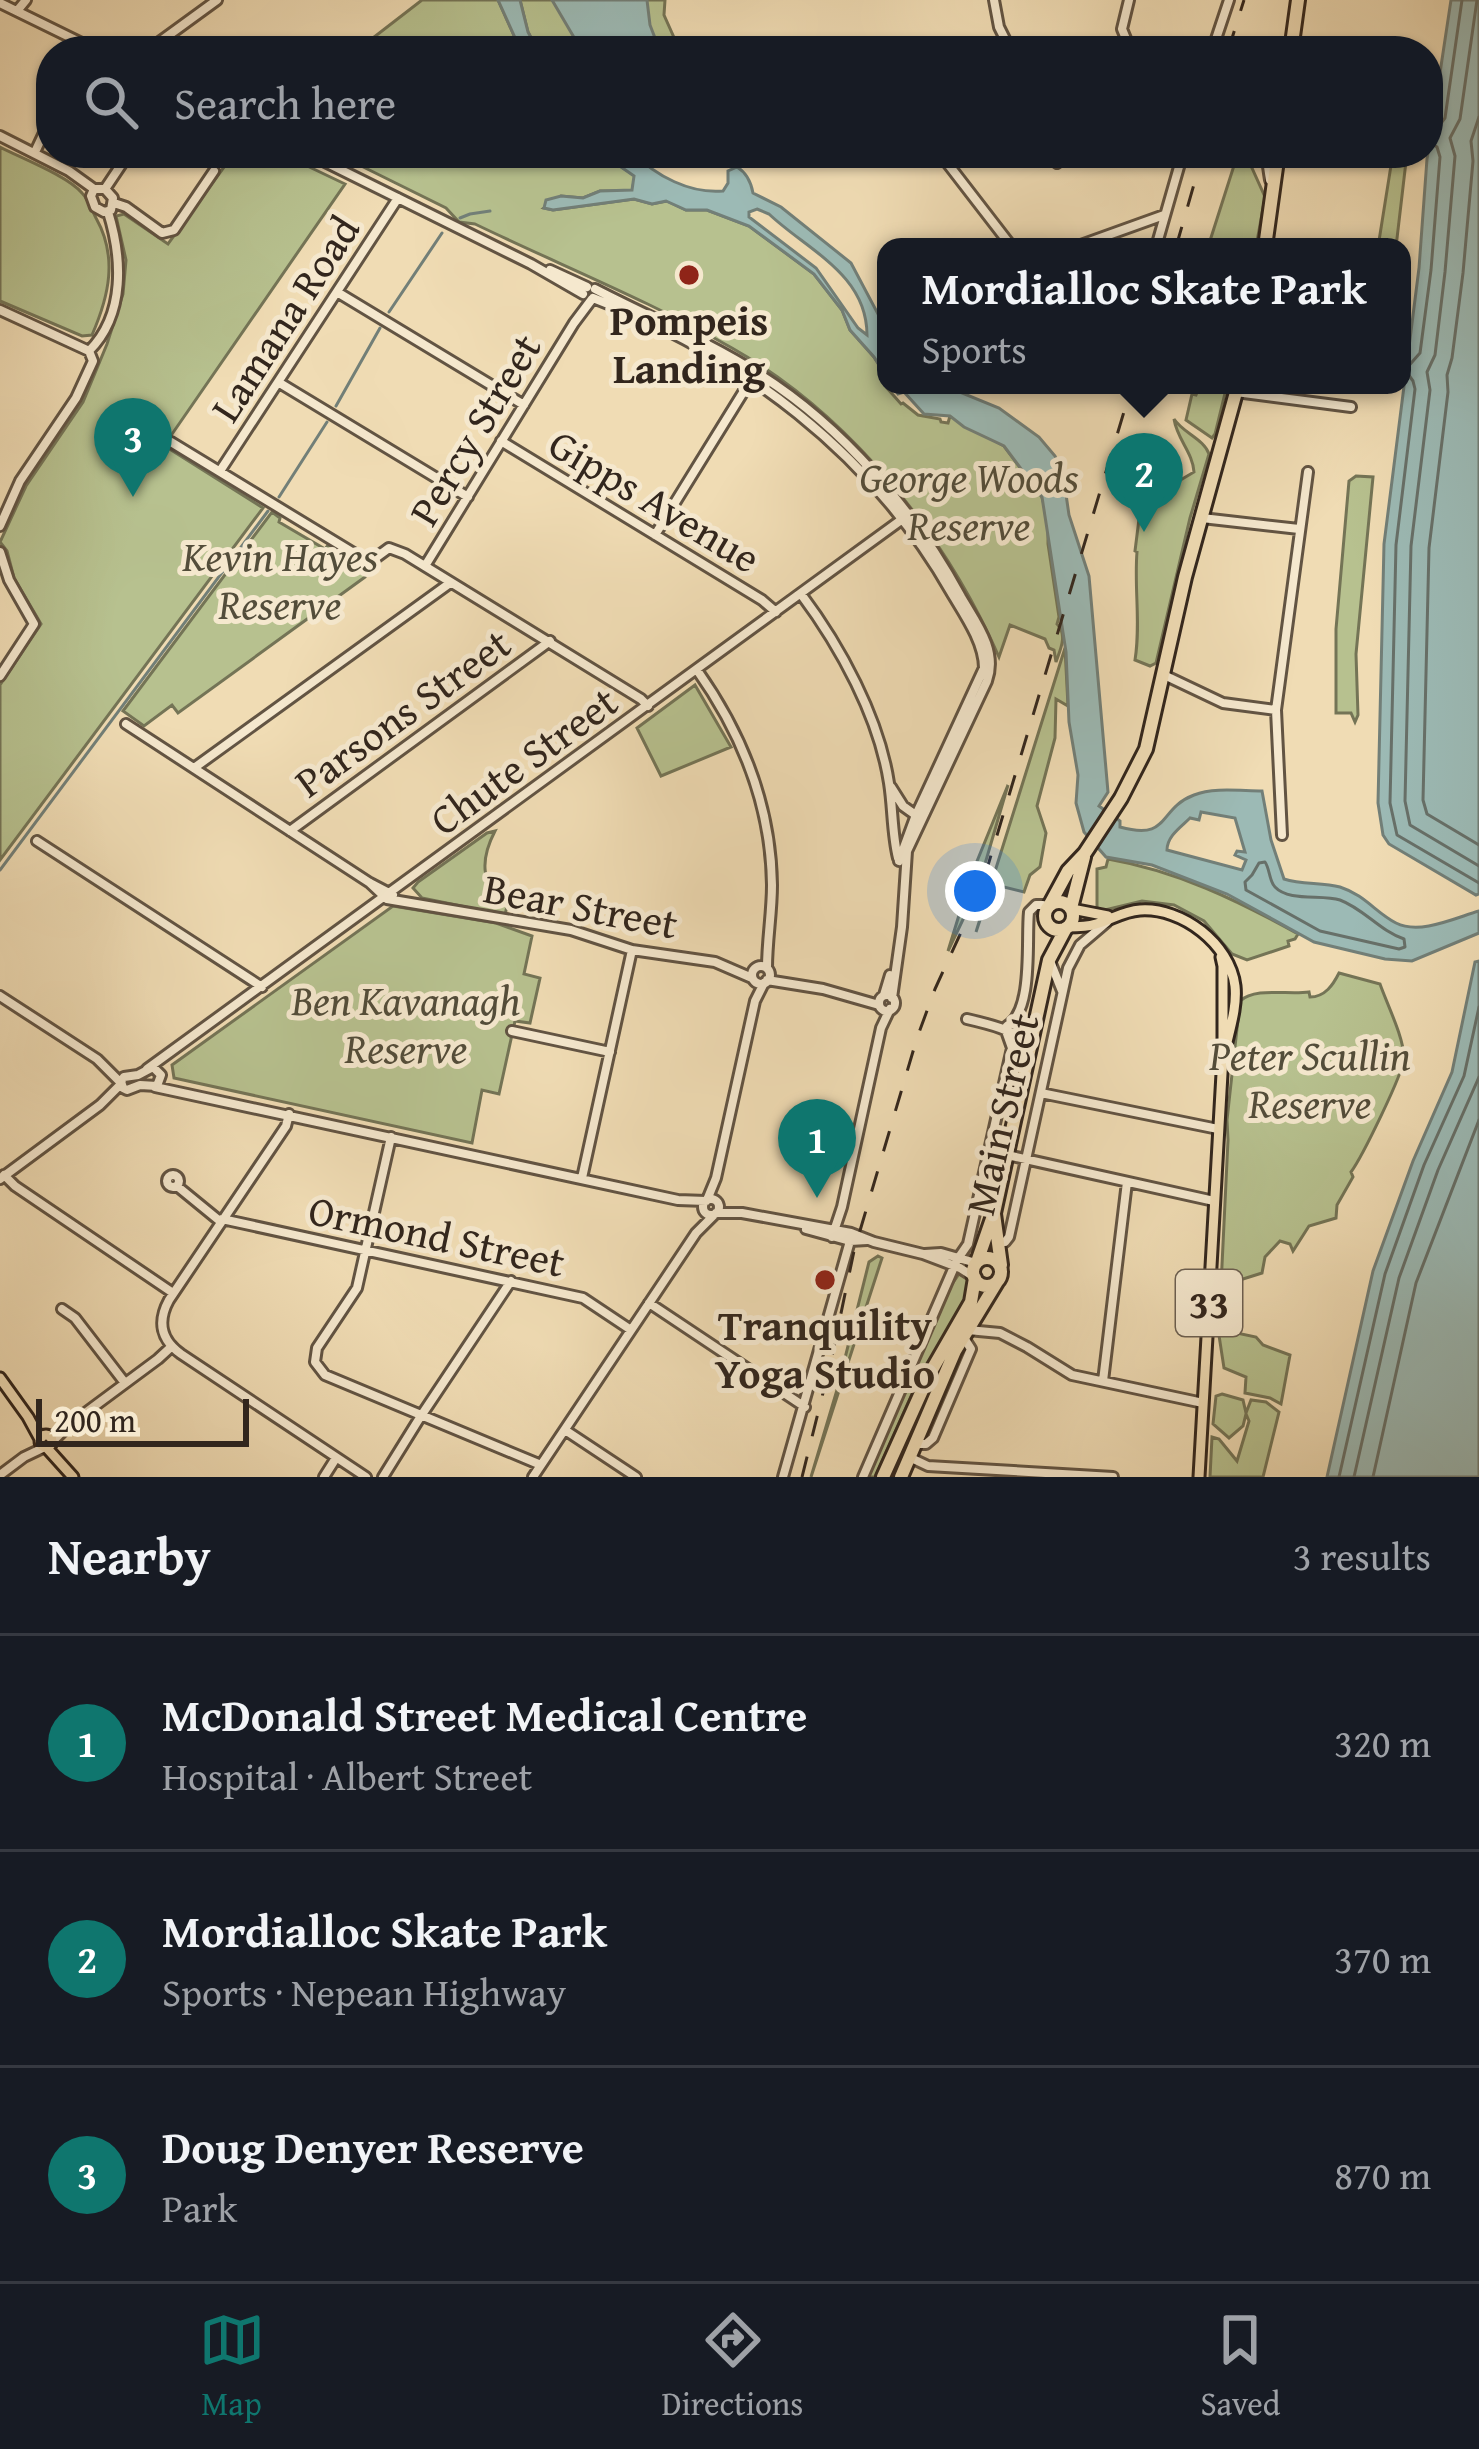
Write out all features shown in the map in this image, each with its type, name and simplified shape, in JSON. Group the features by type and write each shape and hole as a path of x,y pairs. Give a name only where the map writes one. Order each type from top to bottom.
{"highway":[{"path":"1293,36 1298,0"},
{"path":"1266,238 1275,168"},
{"name":"Main Street","path":"884,1477 929,1375 969,1305 1049,960 1047,911 1146,749 1173,626 1236,394"},
{"path":"1071,908 1059,902 1047,911 1053,928 1067,928 1073,918 1071,908 1088,849"},
{"name":"Main Street","path":"1049,960 1067,928"},
{"name":"Main Street","path":"914,1464 965,1333 1001,1275 994,1213"},
{"path":"986,1258 995,1260 1001,1275 987,1286 977,1266 986,1258"},
{"path":"892,1456 914,1464"}],"main road":[{"name":"33","path":"1071,908 1113,916"},
{"name":"33","path":"1067,928 1151,910 1180,917 1202,932 1221,957 1230,983 1233,1012 1222,1056 1199,1477"},
{"path":"0,1378 73,1477"}],"street":[{"path":"17,11 26,0"},
{"path":"168,36 217,0"},
{"path":"994,0 1004,36"},
{"path":"1125,36 1122,29 1129,0"},
{"path":"1218,36 1229,0"},
{"path":"0,3 68,36"},
{"path":"0,136 34,152 36,148"},
{"path":"63,168 100,189 111,207 118,248 118,290 100,341 89,351"},
{"path":"117,168 91,196 92,201 100,211 126,207 163,233 173,230 214,171"},
{"path":"337,168 796,400 840,439 906,517 956,588 988,648 992,661 987,681 919,817 902,863 881,1028 805,1407 783,1477"},
{"path":"951,168 1005,238"},
{"path":"1159,238 1180,168"},
{"path":"1268,168 1272,193"},
{"name":"Lamana Road","path":"220,471 398,198"},
{"path":"1101,238 1166,215"},
{"path":"337,292 524,405"},
{"name":"Percy Street","path":"425,566 589,294"},
{"path":"0,310 89,351 92,361 76,398 3,509 0,526"},
{"path":"655,535 754,375"},
{"path":"278,382 467,497"},
{"path":"1269,394 1351,407"},
{"name":"Gipps Avenue","path":"501,441 776,612"},
{"path":"171,442 365,560 388,548 425,566 648,706"},
{"path":"1282,835 1276,710 1308,472"},
{"name":"Chute Street","path":"121,1083 125,1076 146,1070 173,1052 906,517"},
{"path":"1202,518 1299,529"},
{"path":"0,552 9,580 34,624 0,676"},
{"path":"194,768 450,583"},
{"path":"801,594 829,634 860,694 890,786 895,845 902,863"},
{"name":"Parsons Street","path":"290,831 550,641"},
{"path":"533,1477 711,1207 767,946 772,887 764,810 736,732 697,670"},
{"path":"1164,675 1223,703 1276,710"},
{"name":"Bear Street","path":"126,724 388,896 414,897 571,930 632,950 700,959 884,1002"},
{"path":"890,786 901,804 919,817"},
{"path":"37,841 262,987"},
{"path":"410,880 414,897"},
{"name":"Main Street","path":"863,1477 968,1245 1012,1046 1006,1029 1018,1018 1023,995 1029,911 1039,904 1047,911"},
{"name":"Main Street","path":"998,1242 1010,1238 1068,968 1077,948 1113,916"},
{"path":"582,1178 632,950"},
{"name":"Main Street","path":"1049,960 1063,992"},
{"name":"Main Street","path":"1023,995 1036,1020"},
{"path":"0,996 133,1076"},
{"path":"967,1019 1006,1029 1031,1046"},
{"path":"1006,1029 1036,1020"},
{"path":"512,1030 610,1052"},
{"name":"Main Street","path":"1009,1061 1031,1046"},
{"name":"Chute Street","path":"155,1087 173,1052"},
{"path":"98,1059 125,1090 140,1085 200,1094 977,1266"},
{"path":"146,1070 155,1068 170,1083 200,1094"},
{"path":"100,1106 121,1083"},
{"path":"132,1088 2,1177 173,1292"},
{"path":"1041,1093 1218,1130"},
{"path":"289,1114 286,1126 173,1292 162,1325 171,1347 366,1477"},
{"path":"391,1136 357,1288 317,1348 315,1362 325,1375 541,1465"},
{"path":"1007,1155 1214,1201"},
{"path":"1103,1381 1127,1182"},
{"path":"177,1186 221,1220"},
{"name":"Ormond Street","path":"221,1220 583,1298 631,1330"},
{"name":"Main Street","path":"973,1223 977,1266"},
{"path":"383,1477 511,1281"},
{"path":"649,1303 805,1407"},
{"path":"982,1308 986,1321 1000,1333 1072,1375 1203,1402"},
{"path":"62,1309 125,1383"},
{"path":"965,1333 976,1329 1000,1333"},
{"path":"0,1475 171,1347"},
{"path":"565,1430 636,1477"},
{"path":"324,1477 337,1458"},
{"path":"914,1464 1113,1477"}],"green space":[{"path":"422,0 498,0 514,36 375,36"},
{"path":"520,0 665,0 664,15 673,36 530,36"},
{"path":"0,147 82,193 103,233 109,276 92,335 82,336 0,301"},
{"path":"223,168 311,168 345,184 170,437 168,448 263,508 0,860 0,685 41,624 0,542 26,486 83,402 107,344 123,294 126,260 116,216 124,214 168,244"},
{"name":"George Woods Reserve","path":"365,168 623,168 635,176 632,191 561,196 544,208 634,199 707,210 749,226 814,274 877,362 877,394 892,394 918,415 941,422 948,423 950,416 1004,446 1042,497 1057,624 1063,638 1056,662 1045,639 1010,625 999,657 951,566 890,482 816,407 775,375 669,315 475,224 459,222 446,208"},
{"path":"1233,168 1252,168 1265,197 1258,238 1211,238"},
{"path":"1391,168 1405,168 1397,238 1379,238"},
{"path":"1192,394 1225,394 1212,438 1186,420"},
{"path":"1174,419 1209,454 1156,663 1150,666 1135,660 1135,551 1140,511 1152,497 1194,472"},
{"path":"1356,476 1373,477 1356,654 1355,722 1351,713 1336,713 1336,629 1349,481"},
{"name":"Kevin Hayes Reserve","path":"272,512 279,522 325,549 329,544 363,566 365,577 178,713 172,705 144,726 123,711"},
{"path":"1065,648 1068,706 1056,699 1055,738 1037,806 1046,833 1040,867 1030,875 1024,892 992,884 976,932"},
{"path":"695,685 731,747 661,776 637,728"},
{"path":"1008,785 978,888 948,951 971,876"},
{"path":"495,831 485,871 492,889 507,906 505,915 422,898 413,888 487,833"},
{"path":"1108,859 1206,888 1298,934 1288,941 1289,946 1247,960 1232,954 1204,921 1174,905 1142,901 1094,910 1097,869 1106,867"},
{"name":"Ben Kavanagh Reserve","path":"393,906 496,923 532,936 524,974 540,978 530,1023 515,1021 499,1094 482,1090 472,1143 174,1078 172,1065"},
{"name":"Peter Scullin Reserve","path":"1339,973 1380,984 1403,1050 1397,1080 1351,1172 1336,1218 1309,1226 1293,1251 1290,1244 1280,1241 1265,1257 1262,1273 1221,1286 1227,1120 1240,1001 1263,993 1320,995"},
{"path":"882,1258 811,1477 869,1262"},
{"path":"959,1274 969,1283 965,1302 917,1383 875,1477 867,1477 950,1287"},
{"path":"1218,1329 1256,1337 1263,1345 1290,1355 1281,1404 1245,1393 1246,1377 1224,1368"},
{"path":"1216,1396 1243,1400 1246,1413 1251,1400 1266,1402 1279,1412 1263,1477 1210,1477 1212,1437 1237,1461 1249,1421 1246,1414 1243,1426 1229,1438 1213,1424"}],"water":[{"path":"498,0 520,0 530,36 514,36"},
{"path":"552,0 647,0 654,36 573,36"},
{"path":"1451,0 1479,0 1476,895 1389,844 1378,803 1384,544 1403,394 1411,394 1411,331 1426,168 1443,168 1443,53"},
{"path":"623,168 651,168 674,182 711,191 723,191 728,171 740,169 753,193 781,207 851,263 877,312 877,362 814,274 749,226 666,201 652,204 634,199 544,208 546,200 561,196 583,198 600,191 632,190 634,176","holes":["757,209 769,214 832,265 857,295 867,335 816,268 749,217 749,212"]},
{"path":"906,394 965,394 999,408 1039,437 1055,456 1089,576 1108,792 1099,806 1120,821 1120,827 1156,827 1182,801 1202,793 1262,791 1284,879 1340,887 1405,926 1438,924 1479,911 1479,933 1412,961 1385,959 1314,942 1227,894 1152,865 1106,857 1084,832 1076,803 1078,775 1069,722 1066,652 1042,497 1004,446 950,416 924,414","holes":["1201,812 1235,818 1245,852 1235,855 1246,860 1242,870 1167,850 1175,832 1190,818 1199,820"]},
{"path":"1479,961 1479,1477 1327,1477 1373,1271 1452,1072 1475,962"}],"waterway":[{"path":"460,218 490,211"},
{"path":"389,312 442,233"},
{"path":"336,406 380,328"},
{"path":"279,497 327,422"},
{"path":"0,870 268,511"}],"railway":[{"path":"1233,36 1244,0"},
{"path":"1179,238 1199,168"},
{"path":"802,1477 854,1251 917,1038 989,862 1129,394"}],"place":[{"name":"Pompeis Landing","path":"689,275"},
{"name":"Doug Denyer Reserve","path":"133,497"},
{"name":"Mordialloc Skate Park","path":"1144,532"},
{"name":"McDonald Street Medical Centre","path":"817,1198"},
{"name":"Tranquility Yoga Studio","path":"825,1280"}]}
